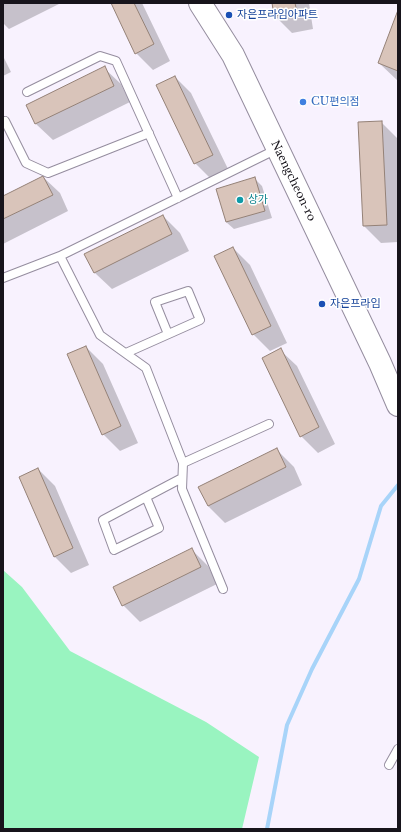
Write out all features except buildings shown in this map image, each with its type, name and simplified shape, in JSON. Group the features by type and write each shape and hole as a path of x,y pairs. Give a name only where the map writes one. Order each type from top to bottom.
{"main road":[{"name":"Naengcheon-ro","path":"200,3 233,55 380,363 398,405"}],"lane":[{"path":"27,92 100,56 116,61 178,198"},
{"path":"3,122 5,121 26,163 48,173 148,133"},
{"path":"3,278 60,256 278,148"},
{"path":"60,256 100,334 146,368 184,463 182,489 223,589"},
{"path":"126,353 200,320 188,291 156,302 168,334"},
{"path":"184,463 269,424"},
{"path":"146,497 159,528 114,550 103,520 146,497 182,478"},
{"path":"389,765 398,749"}],"green space":[{"path":"3,570 22,587 70,651 206,722 259,757 242,829 3,829"}],"waterway":[{"path":"267,829 287,725 312,669 359,579 381,506 398,485"}],"place":[{"name":"자은프라임아파트","path":"229,15"},
{"name":"CU편의점","path":"303,102"},
{"name":"상가","path":"240,200"},
{"name":"자은프라임","path":"322,304"}]}
